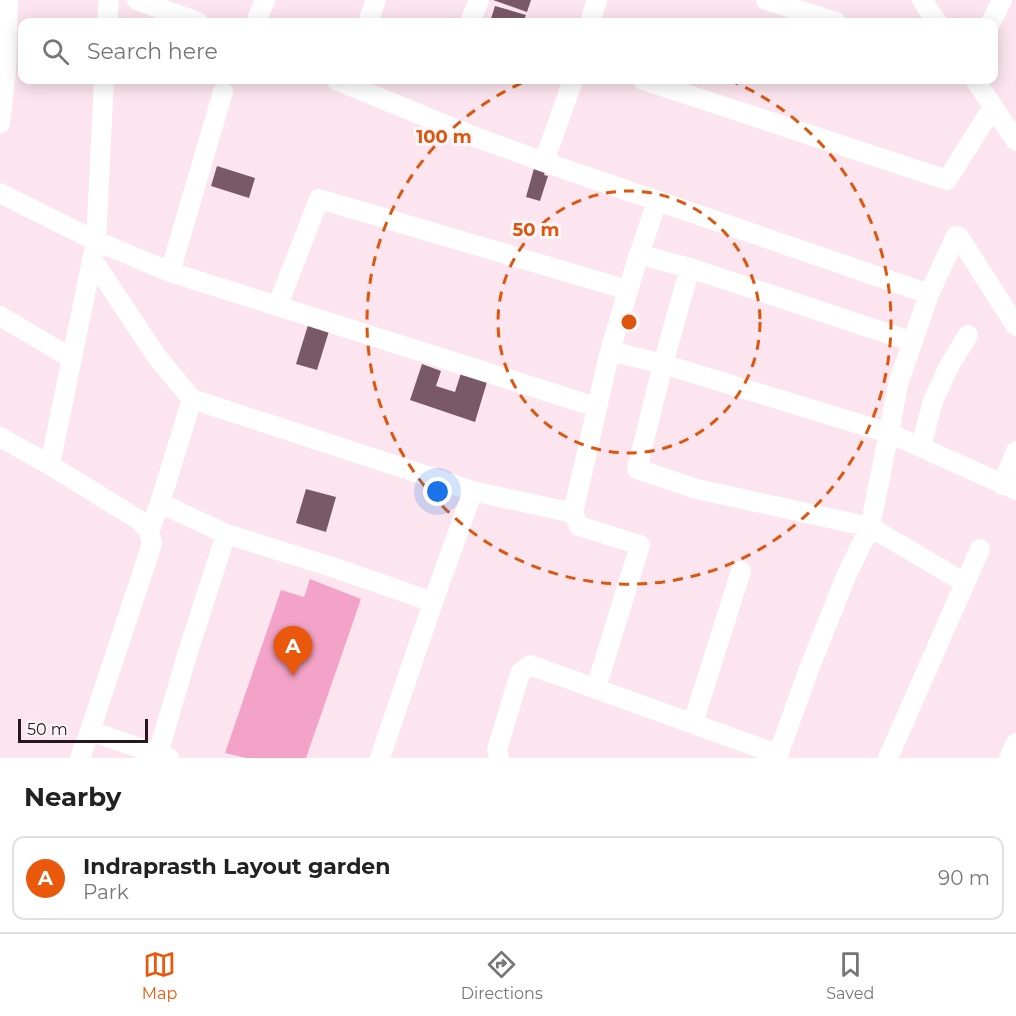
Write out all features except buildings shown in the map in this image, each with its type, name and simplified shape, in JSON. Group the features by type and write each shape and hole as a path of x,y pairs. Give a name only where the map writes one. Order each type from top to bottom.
{"street":[{"path":"0,123 8,0"},
{"path":"107,18 109,0"},
{"path":"137,0 187,18"},
{"path":"258,18 265,0"},
{"path":"369,18 376,0"},
{"path":"472,18 479,0"},
{"path":"591,18 597,0"},
{"path":"766,0 823,18"},
{"path":"922,0 934,18"},
{"path":"993,18 1002,0"},
{"path":"50,465 94,250 104,84"},
{"path":"346,84 475,137 544,162 929,294"},
{"path":"544,162 572,84"},
{"path":"655,84 947,180 993,106"},
{"path":"978,84 1016,141"},
{"path":"170,272 223,92"},
{"path":"0,193 94,250 278,305 596,407"},
{"path":"278,305 319,199 627,290"},
{"path":"596,688 640,545 579,526 573,513 610,351 627,290 657,201"},
{"path":"499,758 497,750 520,673 530,665 693,723 777,756 847,574 870,527 898,384 929,294 956,236 959,237 1016,326"},
{"path":"94,250 157,357 192,399 473,491 573,513"},
{"path":"639,255 690,268 913,342"},
{"path":"690,268 637,470 698,489 870,527 965,583"},
{"path":"0,316 71,358"},
{"path":"921,446 933,401 949,366 969,335"},
{"path":"610,351 663,364 889,433 1009,487 1016,451"},
{"path":"149,531 192,399"},
{"path":"0,437 139,520 149,531 152,544 80,758"},
{"path":"381,758 473,491"},
{"path":"160,503 226,534 433,602"},
{"path":"90,731 164,756 187,655 226,534"},
{"path":"888,758 980,549"},
{"path":"693,723 741,571"},
{"path":"1009,758 1016,743"}],"shaded area":[{"path":"310,579 361,599 306,758 246,758 225,753 281,590 304,597"}],"place":[{"name":"Indraprasth Layout garden","path":"293,676"}]}
